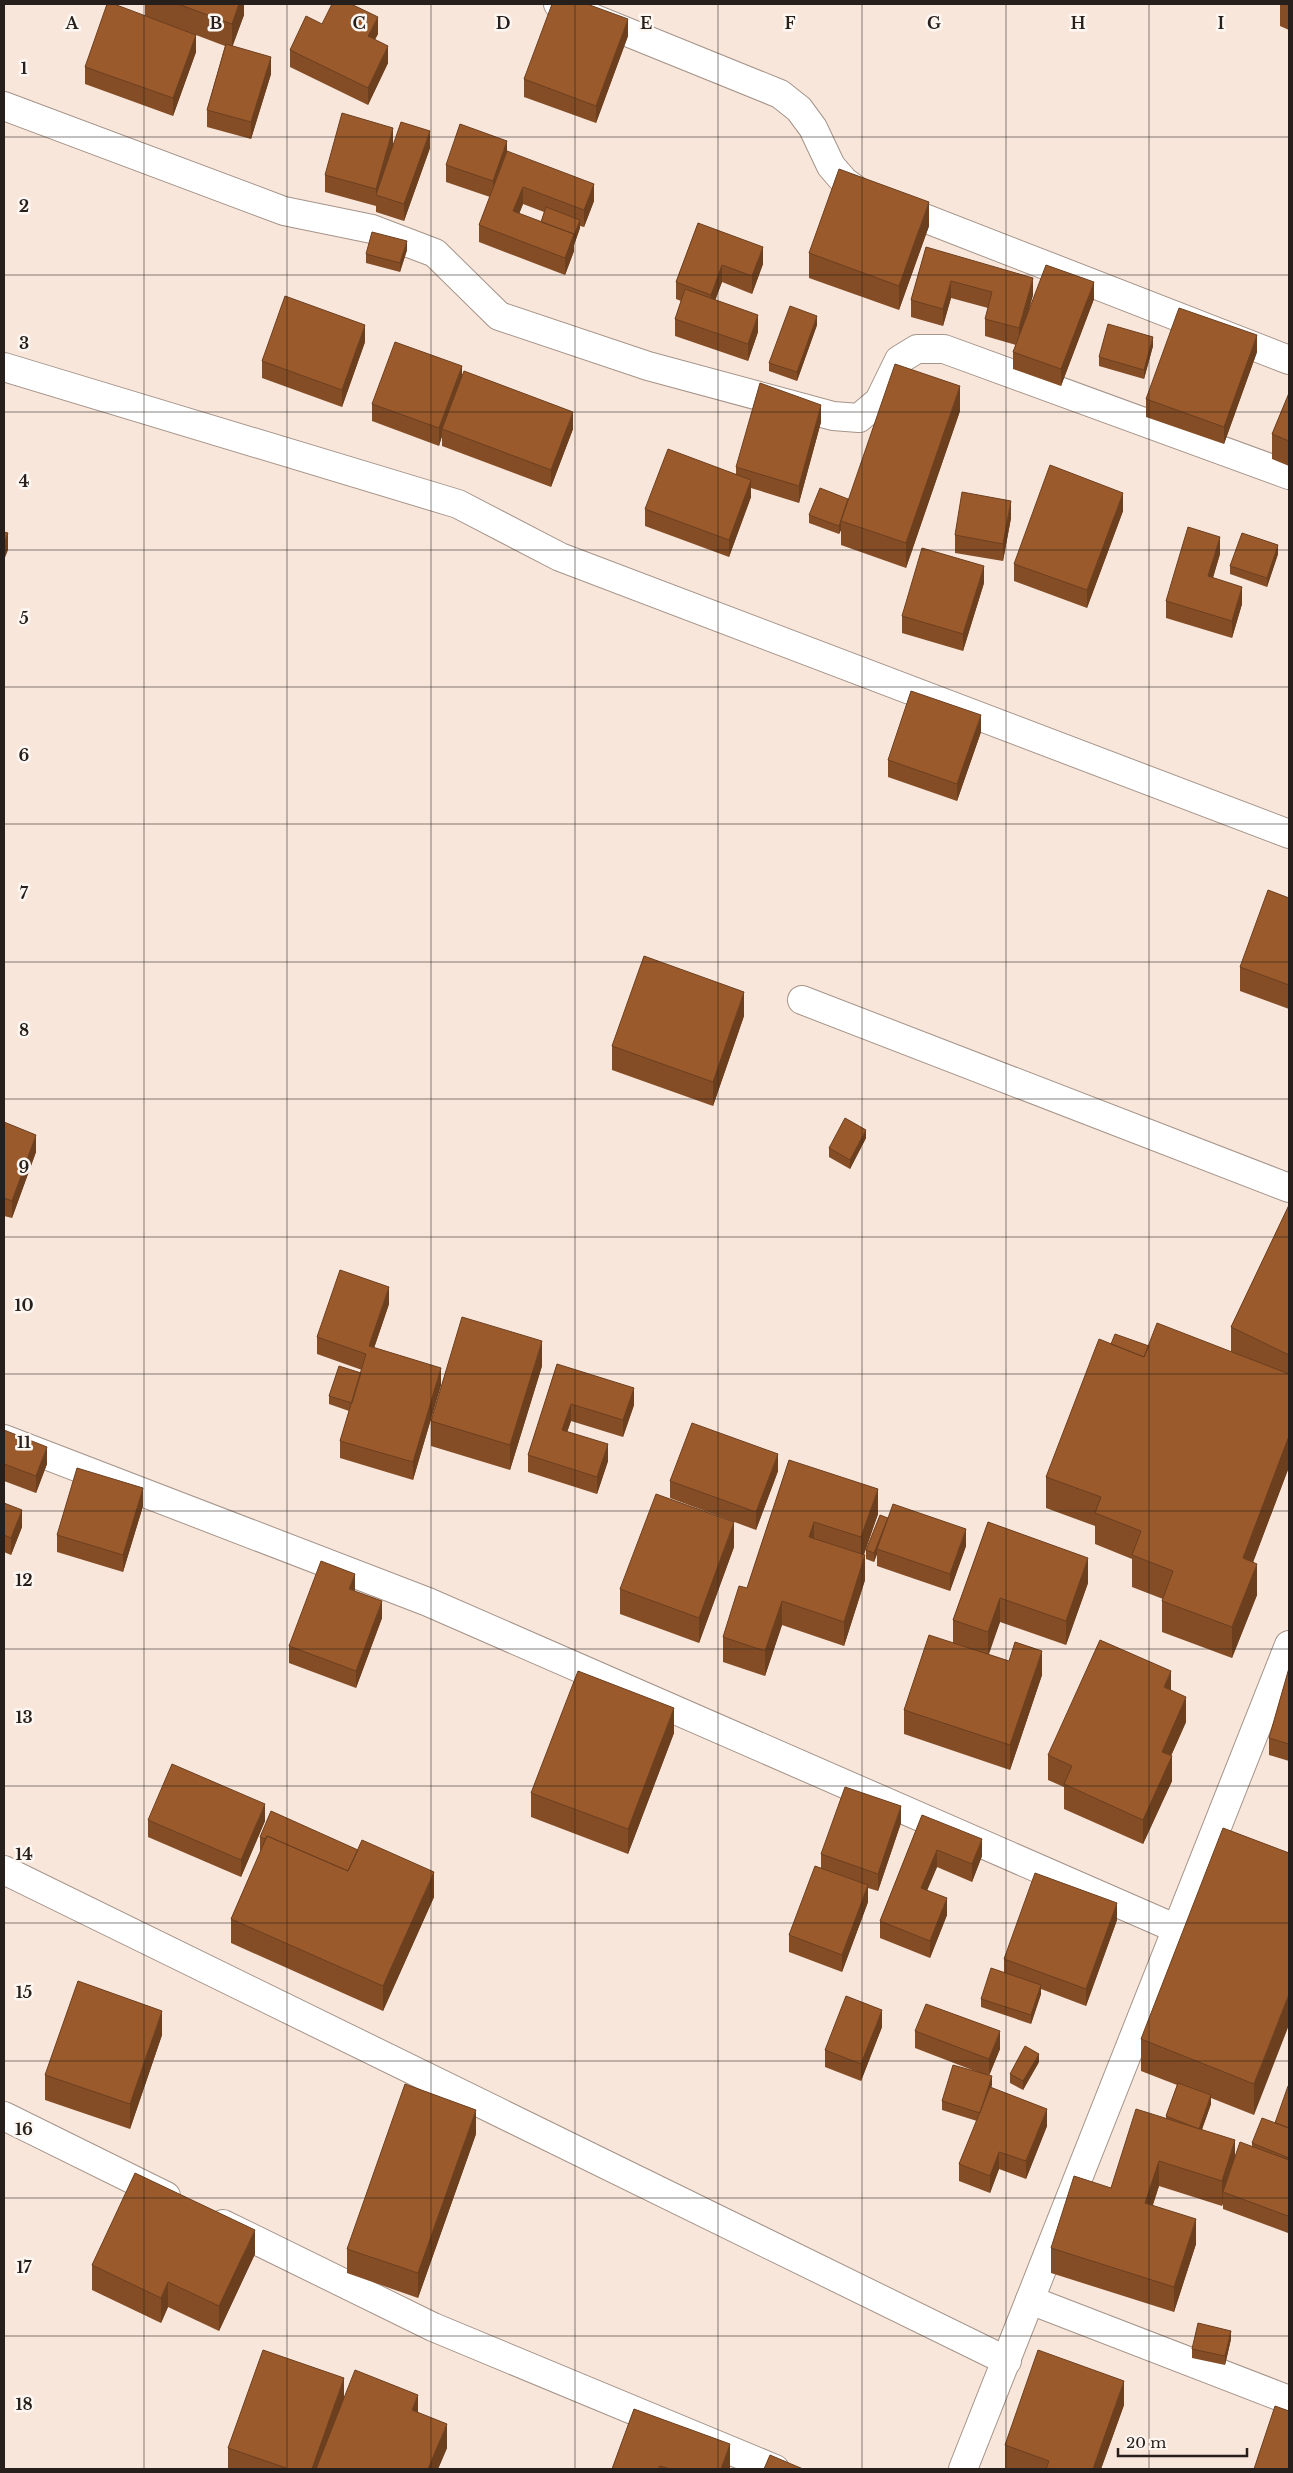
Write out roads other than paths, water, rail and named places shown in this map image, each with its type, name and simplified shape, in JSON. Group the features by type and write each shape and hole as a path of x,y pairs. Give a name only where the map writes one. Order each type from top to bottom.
{"street":[{"path":"558,4 780,94 799,109 813,128 831,166 844,181 860,193 1289,360"},
{"path":"4,106 284,211 372,229 435,253 499,316 648,366 833,416 859,418 878,401 899,360 917,349 944,349 1289,475"},
{"path":"4,367 458,504 569,561 1289,834"},
{"path":"802,1000 1289,1188"},
{"path":"4,1439 428,1602 1177,1929"},
{"path":"963,2469 1289,1645"},
{"path":"1214,1835 1239,1846"},
{"path":"4,1870 1006,2361"},
{"path":"4,2116 433,2327 775,2469"},
{"path":"1030,2300 1289,2400"}]}
